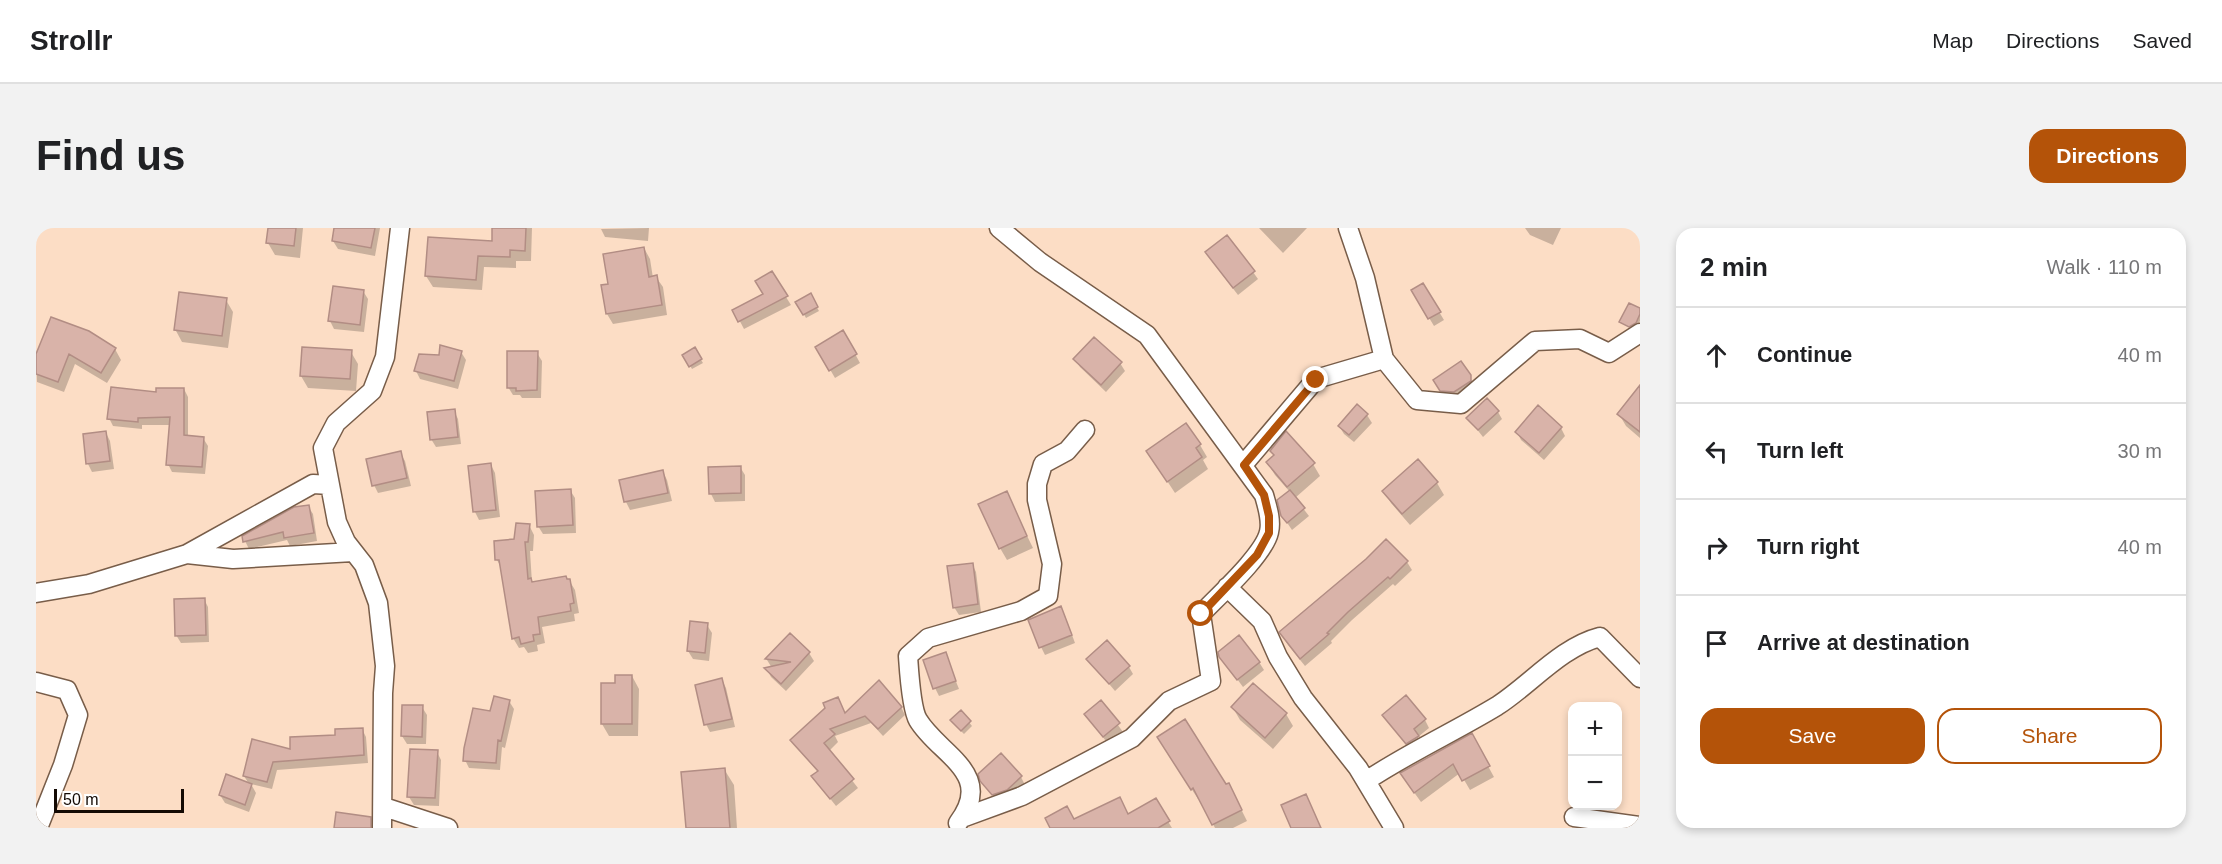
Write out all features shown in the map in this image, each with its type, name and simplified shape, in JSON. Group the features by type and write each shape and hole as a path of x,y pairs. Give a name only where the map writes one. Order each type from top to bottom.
{"street":[{"path":"382,828 385,666 378,603 364,565 346,542 337,522 323,448 336,423 372,392 386,357 400,228"},
{"path":"958,823 1022,796 1132,738 1169,701 1211,681 1201,614 1257,555 1269,533 1269,516 1264,495 1148,335 1040,262 999,228"},
{"path":"1348,228 1365,278 1384,359 1417,400 1461,405 1535,341 1580,339 1609,353 1640,333"},
{"path":"1244,465 1316,380 1384,359"},
{"path":"958,823 971,798 968,776 917,719 908,656 928,638 1021,610 1048,596 1052,564 1036,500 1037,484 1043,464 1067,451 1084,430"},
{"path":"36,593 89,584 187,554 313,484 330,485"},
{"path":"187,554 233,559 353,552"},
{"path":"1227,587 1262,621 1278,657 1303,698 1366,781 1393,828"},
{"path":"1366,781 1398,759 1500,704 1544,669 1587,640 1599,637 1640,678"},
{"path":"36,682 67,690 78,715 63,765 38,828"},
{"path":"384,807 448,828"},
{"path":"1574,817 1640,826"}],"building":[{"path":"268,228 296,228 294,246 266,243"},
{"path":"334,228 375,228 371,248 332,241"},
{"path":"492,228 526,228 525,251 510,250 510,257 478,256 476,280 425,276 428,237 492,241"},
{"path":"1227,235 1255,271 1233,288 1205,252"},
{"path":"644,247 649,277 657,275 662,305 606,314 601,285 608,284 603,254"},
{"path":"772,271 788,296 738,322 732,310 763,294 755,281"},
{"path":"1423,283 1441,312 1428,319 1411,290"},
{"path":"333,286 364,290 360,325 328,321"},
{"path":"179,292 227,298 222,336 174,330"},
{"path":"811,293 818,307 803,315 795,302"},
{"path":"1629,303 1640,308 1640,314 1636,323 1629,327 1619,322"},
{"path":"51,317 89,331 116,348 101,373 69,354 58,382 36,374 36,354"},
{"path":"843,330 857,354 829,371 815,347"},
{"path":"1094,337 1122,362 1101,385 1073,359"},
{"path":"440,345 462,351 454,381 414,371 419,354 439,355"},
{"path":"302,347 352,350 350,379 300,376"},
{"path":"695,347 702,359 689,367 682,355"},
{"path":"507,351 538,351 537,390 516,391 516,388 507,388"},
{"path":"1461,361 1471,375 1471,381 1454,392 1440,391 1433,380"},
{"path":"1640,385 1640,432 1617,414"},
{"path":"111,387 156,392 156,388 184,388 184,435 204,437 202,467 166,465 170,417 138,418 138,422 107,419"},
{"path":"1487,398 1499,411 1478,430 1466,418"},
{"path":"1357,404 1368,414 1349,435 1338,426"},
{"path":"1538,405 1562,427 1539,453 1515,432"},
{"path":"455,409 458,437 430,440 427,412"},
{"path":"1186,423 1201,444 1196,448 1202,457 1167,482 1146,451"},
{"path":"106,431 110,461 86,464 83,434"},
{"path":"1286,431 1315,463 1287,487 1266,462 1274,455 1270,451"},
{"path":"401,451 407,478 372,486 366,459"},
{"path":"1418,459 1438,482 1402,514 1382,491"},
{"path":"491,463 496,510 473,512 468,466"},
{"path":"741,466 741,493 709,494 708,467"},
{"path":"663,470 668,493 624,502 619,480"},
{"path":"571,489 573,525 537,527 535,491"},
{"path":"1290,490 1305,508 1287,523 1281,516 1277,500"},
{"path":"1007,491 1027,536 999,549 978,504"},
{"path":"309,505 314,533 284,538 283,532 243,542 242,536 294,507"},
{"path":"516,523 530,524 528,542 525,542 528,579 531,578 532,582 566,576 570,579 574,603 570,604 571,611 538,617 540,634 533,635 534,641 521,644 519,637 512,639 499,560 495,560 494,541 514,539"},
{"path":"1386,539 1408,561 1390,579 1388,577 1348,612 1327,633 1329,634 1300,659 1279,632 1366,559"},
{"path":"973,563 978,604 953,608 947,566"},
{"path":"205,598 206,635 175,636 174,599"},
{"path":"1061,606 1072,635 1039,648 1028,620"},
{"path":"690,621 708,623 705,653 687,651"},
{"path":"790,633 810,652 781,684 764,668 791,662 765,659"},
{"path":"1239,635 1260,662 1237,680 1219,657 1218,652"},
{"path":"1107,640 1130,666 1109,684 1086,659"},
{"path":"946,652 956,681 933,689 923,660"},
{"path":"615,675 632,675 632,724 601,724 601,683 615,683"},
{"path":"722,678 732,719 704,725 695,685"},
{"path":"879,680 902,707 878,729 865,716 830,729 835,734 824,743 854,779 830,799 811,776 818,771 790,740 825,708 823,703 838,697 845,713"},
{"path":"1253,683 1287,713 1265,738 1231,707"},
{"path":"1406,695 1426,719 1414,729 1419,736 1406,744 1382,715"},
{"path":"494,696 510,700 501,741 498,740 496,763 463,761 473,708 490,711"},
{"path":"1101,700 1120,723 1103,737 1084,714"},
{"path":"402,705 423,705 422,737 401,736"},
{"path":"961,710 971,721 961,731 950,720"},
{"path":"1185,719 1226,784 1229,783 1242,810 1212,825 1193,788 1191,790 1157,737"},
{"path":"363,728 364,755 273,762 267,782 243,776 252,739 290,749 290,737 335,735 335,729"},
{"path":"1472,733 1490,766 1462,781 1453,764 1414,793 1400,773"},
{"path":"410,749 438,750 435,798 407,797"},
{"path":"1001,753 1022,776 1007,790 992,795 980,781 978,774"},
{"path":"725,768 730,828 686,828 681,772"},
{"path":"226,774 252,784 245,805 219,795"},
{"path":"1306,794 1321,828 1291,828 1281,805"},
{"path":"1120,797 1128,814 1156,798 1170,821 1158,828 1050,828 1045,818 1067,806 1074,819"},
{"path":"336,812 371,817 371,828 334,828"}],"route":[{"path":"1201,614 1257,555 1269,533 1269,516 1264,495 1244,465 1316,380"}]}
